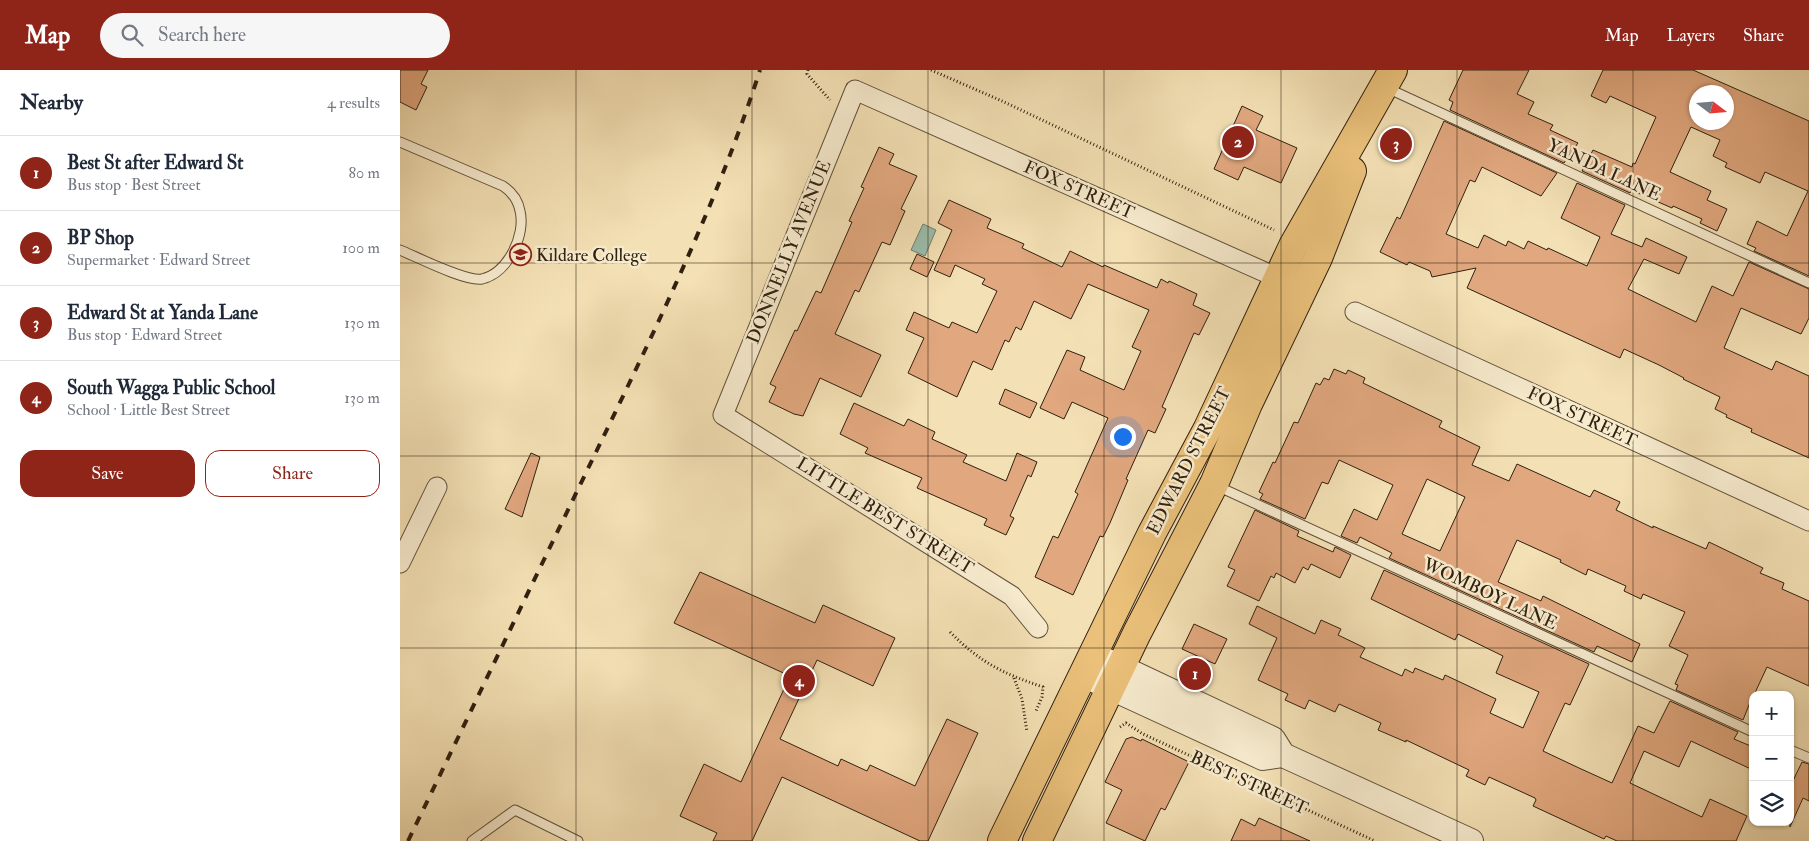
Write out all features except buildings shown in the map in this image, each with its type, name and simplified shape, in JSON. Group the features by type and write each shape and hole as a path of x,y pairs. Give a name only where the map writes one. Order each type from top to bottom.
{"highway":[{"name":"EDWARD STREET","path":"1002,841 1152,533 1208,428 1293,246 1389,78"},
{"name":"EDWARD STREET","path":"1037,841 1116,677 1214,484 1248,404 1321,250 1389,78"}],"street":[{"name":"FOX STREET","path":"855,90 1303,290"},
{"name":"DONNELLY AVENUE","path":"722,415 855,90"},
{"name":"FOX STREET","path":"1355,312 1809,521"},
{"name":"LITTLE BEST STREET","path":"722,415 1012,596 1038,628"},
{"path":"400,563 437,487"},
{"path":"1088,664 1272,740 1283,755 1470,841"}],"lane":[{"name":"YANDA LANE","path":"1389,78 1809,283"},
{"path":"400,142 503,186 515,198 520,210 521,221 518,241 504,264 494,274 482,279 466,278 400,250"},
{"name":"WOMBOY LANE","path":"1214,484 1749,730"},
{"path":"1794,752 1809,758"},
{"path":"472,841 514,810 578,841"}],"path":[{"path":"808,70 807,74 830,100 835,100"},
{"path":"931,70 1002,101 1274,230"},
{"path":"950,632 970,651 988,664 1014,678 1043,687"},
{"path":"1014,678 1022,699 1027,732"},
{"name":"BEST STREET","path":"1120,727 1126,723 1143,734 1375,841"}],"shaded area":[{"path":"923,224 936,230 925,256 911,250"}],"railway":[{"path":"408,841 664,310 706,215 760,70"}],"place":[{"name":"BP Shop","path":"1238,142"},
{"name":"Edward St at Yanda Lane","path":"1396,144"},
{"name":"Kildare College","path":"520,255"},
{"name":"Best St after Edward St","path":"1195,674"},
{"name":"South Wagga Public School","path":"799,681"}]}
